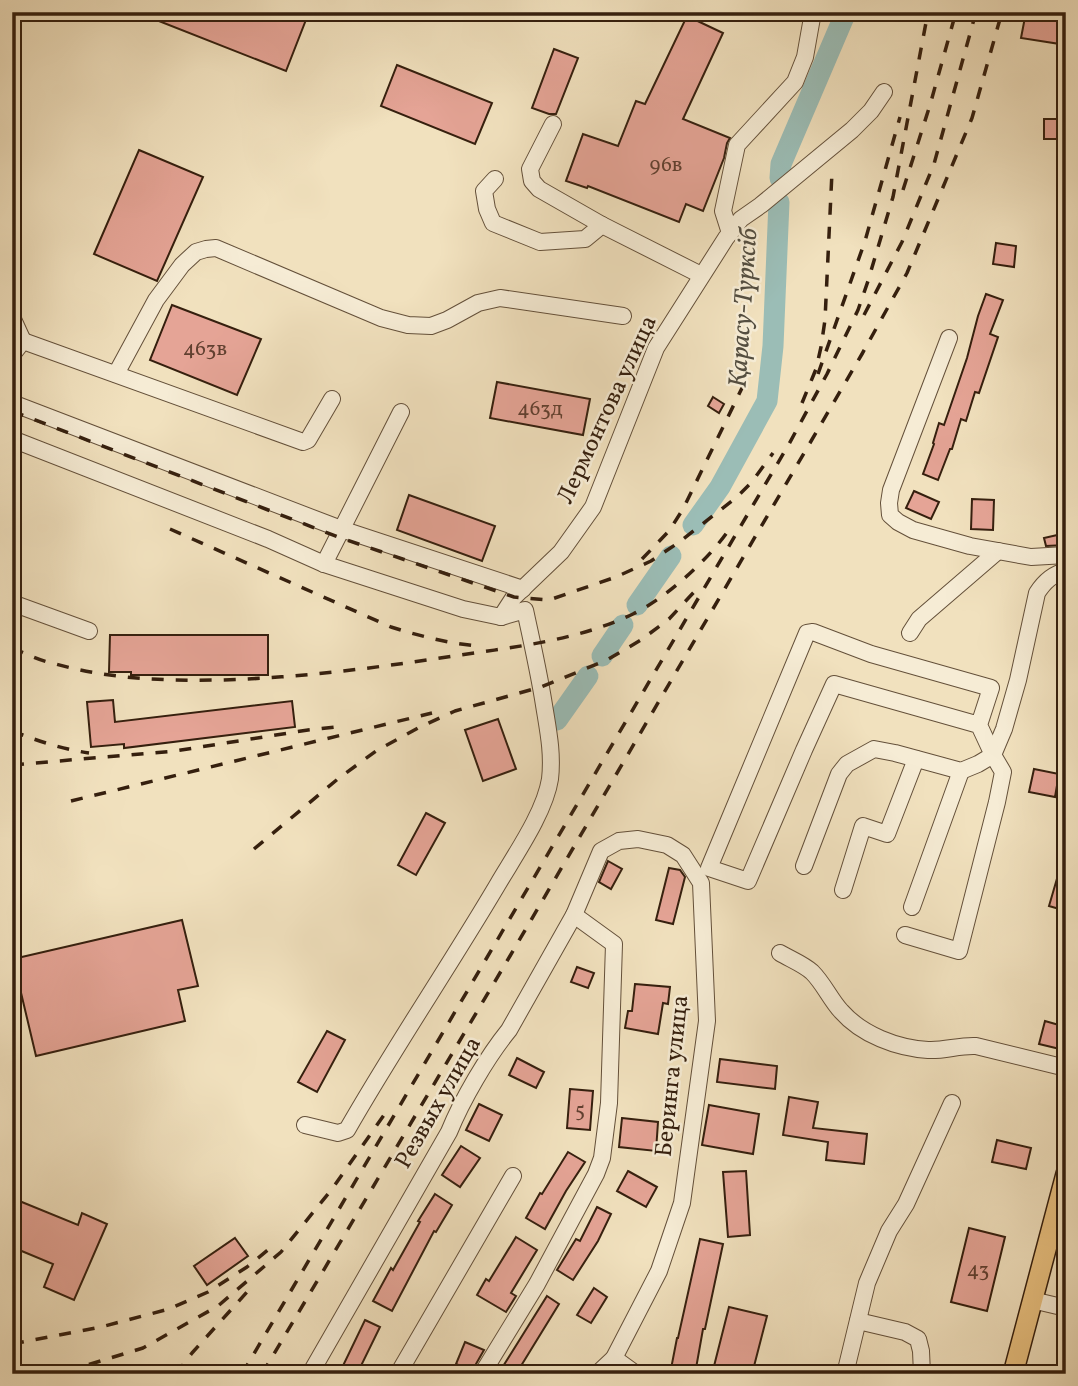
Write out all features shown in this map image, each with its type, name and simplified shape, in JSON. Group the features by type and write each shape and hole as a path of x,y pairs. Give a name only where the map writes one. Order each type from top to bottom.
{"main road":[{"path":"1013,1374 1066,1174"}],"street":[{"path":"730,233 723,211 737,145 795,82 805,57 813,12"},
{"name":"Лермонтова улица","path":"501,617 514,597 561,552 593,507 656,348 730,233 741,219 852,130 871,111 884,92"},
{"path":"554,124 530,169 532,181 539,189 602,225 701,275"},
{"path":"495,179 484,191 493,223 540,243 585,239 602,225"},
{"path":"116,374 156,300 189,258 205,249 216,248 408,326 431,326 478,303 500,298 623,316"},
{"path":"12,317 23,341 303,442 308,440 332,399"},
{"path":"949,338 891,490 890,515 913,530 970,547 1031,557 1066,555"},
{"path":"12,355 23,341"},
{"path":"12,403 341,529 523,589"},
{"path":"324,564 401,412"},
{"path":"12,439 324,564 463,609 501,617 525,610 551,746 551,774 545,798 485,907 347,1130 338,1133 305,1125"},
{"path":"910,633 919,619 998,551"},
{"path":"804,866 839,774 847,764 874,750 961,771 993,755 1015,692 1037,593 1044,582 1066,571"},
{"path":"12,603 89,631"},
{"path":"905,935 959,951 1003,772 978,725 991,688 871,654 813,632 807,634 709,867 748,881 834,684 978,725"},
{"path":"843,890 863,826 887,834 916,759"},
{"path":"912,907 961,771"},
{"name":"Беринга улица","path":"597,1374 614,1358 659,1271 682,1203 707,1021 701,883 695,873 683,855 667,845 638,839 619,841 601,851"},
{"name":"Резвых улица","path":"310,1374 449,1132 456,1115 497,1045 509,1030 574,915 601,851"},
{"path":"482,1374 537,1284 602,1158 609,1103 614,944 574,915"},
{"path":"780,953 810,971 841,1011 871,1034 920,1049 941,1050 976,1046 1066,1068"},
{"path":"845,1374 867,1283 952,1103"},
{"path":"398,1374 513,1176"},
{"path":"1032,1300 1066,1308"},
{"path":"858,1321 905,1332 918,1339 922,1374"},
{"path":"614,1358 636,1374"},
{"path":"1063,1374 1066,1367"}],"building":[{"path":"136,12 309,12 286,71"},
{"path":"1026,12 1065,12 1060,44 1021,38"},
{"path":"687,16 723,33 683,119 730,138 703,211 686,204 679,222 588,186 587,188 566,181 583,134 618,146 636,101 645,104"},
{"path":"554,49 578,58 556,114 549,114 532,108"},
{"path":"397,65 492,103 475,144 381,106"},
{"path":"1044,119 1066,119 1066,139 1044,139"},
{"path":"139,150 203,177 157,281 94,254"},
{"path":"996,243 1016,246 1014,267 993,264"},
{"path":"986,294 1003,300 990,334 998,337 979,393 975,392 966,421 961,419 952,449 938,480 923,474 939,423 944,425"},
{"path":"172,305 261,339 237,395 150,360"},
{"path":"497,382 590,399 583,435 490,418"},
{"path":"713,397 724,404 719,413 708,406"},
{"path":"914,491 939,502 931,519 906,508"},
{"path":"409,495 495,526 482,561 397,530"},
{"path":"972,499 994,500 993,530 971,529"},
{"path":"1066,533 1066,545 1046,546 1044,538"},
{"path":"110,635 268,635 268,675 131,675 131,672 109,672"},
{"path":"113,700 115,722 292,701 295,727 124,748 124,744 91,747 87,702"},
{"path":"498,719 516,769 483,781 465,730"},
{"path":"1034,769 1059,774 1055,797 1029,792"},
{"path":"426,813 445,823 416,875 398,865"},
{"path":"1063,858 1066,859 1066,911 1049,906"},
{"path":"608,861 622,869 611,889 599,882"},
{"path":"669,868 680,870 685,877 673,924 656,920"},
{"path":"182,920 198,986 178,990 185,1021 36,1056 13,959"},
{"path":"577,967 594,973 588,988 571,982"},
{"path":"635,984 670,987 668,1004 663,1003 658,1034 625,1028 628,1011 632,1011"},
{"path":"1045,1021 1066,1027 1064,1050 1039,1044"},
{"path":"327,1031 345,1040 317,1092 298,1082"},
{"path":"517,1058 544,1072 536,1088 509,1075"},
{"path":"720,1059 777,1066 775,1089 717,1082"},
{"path":"570,1089 593,1091 590,1130 567,1128"},
{"path":"789,1097 818,1102 813,1128 867,1134 864,1164 826,1160 828,1142 783,1135"},
{"path":"479,1104 502,1115 489,1141 466,1130"},
{"path":"709,1105 759,1114 753,1154 702,1145"},
{"path":"622,1118 658,1122 656,1151 619,1147"},
{"path":"997,1140 1031,1148 1026,1169 992,1162"},
{"path":"461,1146 480,1158 460,1187 442,1175"},
{"path":"568,1152 585,1162 545,1229 526,1218"},
{"path":"628,1171 657,1187 646,1207 617,1191"},
{"path":"746,1171 750,1235 728,1237 723,1172"},
{"path":"435,1194 452,1205 436,1232 434,1231 392,1311 373,1301"},
{"path":"12,1198 78,1225 82,1213 107,1224 74,1300 44,1287 53,1264 12,1247"},
{"path":"597,1207 611,1214 598,1241 573,1280 557,1270 576,1239 580,1241"},
{"path":"969,1228 1005,1237 987,1311 951,1302"},
{"path":"516,1237 537,1250 511,1293 516,1296 506,1312 477,1295 486,1279 489,1281"},
{"path":"235,1238 248,1256 207,1285 194,1266"},
{"path":"700,1239 723,1244 695,1374 670,1374 677,1338"},
{"path":"594,1288 607,1297 591,1323 577,1315"},
{"path":"547,1296 559,1304 516,1374 512,1374 502,1368"},
{"path":"729,1307 767,1316 752,1374 712,1374"},
{"path":"365,1320 380,1327 357,1374 339,1374"},
{"path":"465,1342 484,1350 472,1371 456,1364"}],"waterway":[{"name":"Қарасу-Түрксіб","path":"780,178 781,164 846,12"},
{"name":"Қарасу-Түрксіб","path":"693,525 720,487 767,401 773,346 779,202"},
{"name":"Қарасу-Түрксіб","path":"637,605 671,556"},
{"name":"Қарасу-Түрксіб","path":"602,656 623,625"},
{"name":"Қарасу-Түрксіб","path":"557,720 588,676"}],"railway":[{"path":"242,1374 789,444 827,374 858,310 893,197 928,12"},
{"path":"903,190 956,12"},
{"path":"864,315 902,242 934,164 976,12"},
{"path":"262,1374 510,956 907,273 972,118 1002,12"},
{"path":"818,374 865,241 900,117"},
{"path":"802,403 816,369 825,320 832,172"},
{"path":"642,559 669,531 683,509 743,386"},
{"path":"12,411 338,537 514,597 549,600 616,577 651,561 737,497 773,453"},
{"path":"170,529 391,627 435,639 480,646"},
{"path":"12,648 47,662 94,673 135,678 198,680 337,672 522,646 589,631 646,607 685,578 728,531"},
{"path":"254,849 339,778 376,751 455,711 541,687 607,660 669,619 695,591"},
{"path":"71,801 432,713"},
{"path":"12,765 175,751 345,726"},
{"path":"12,731 89,753"},
{"path":"42,1374 74,1369 143,1348 218,1306 281,1252 332,1189 384,1115"},
{"path":"12,1344 101,1327 169,1309 208,1292 247,1267 274,1245"},
{"path":"176,1374 247,1292"}]}
